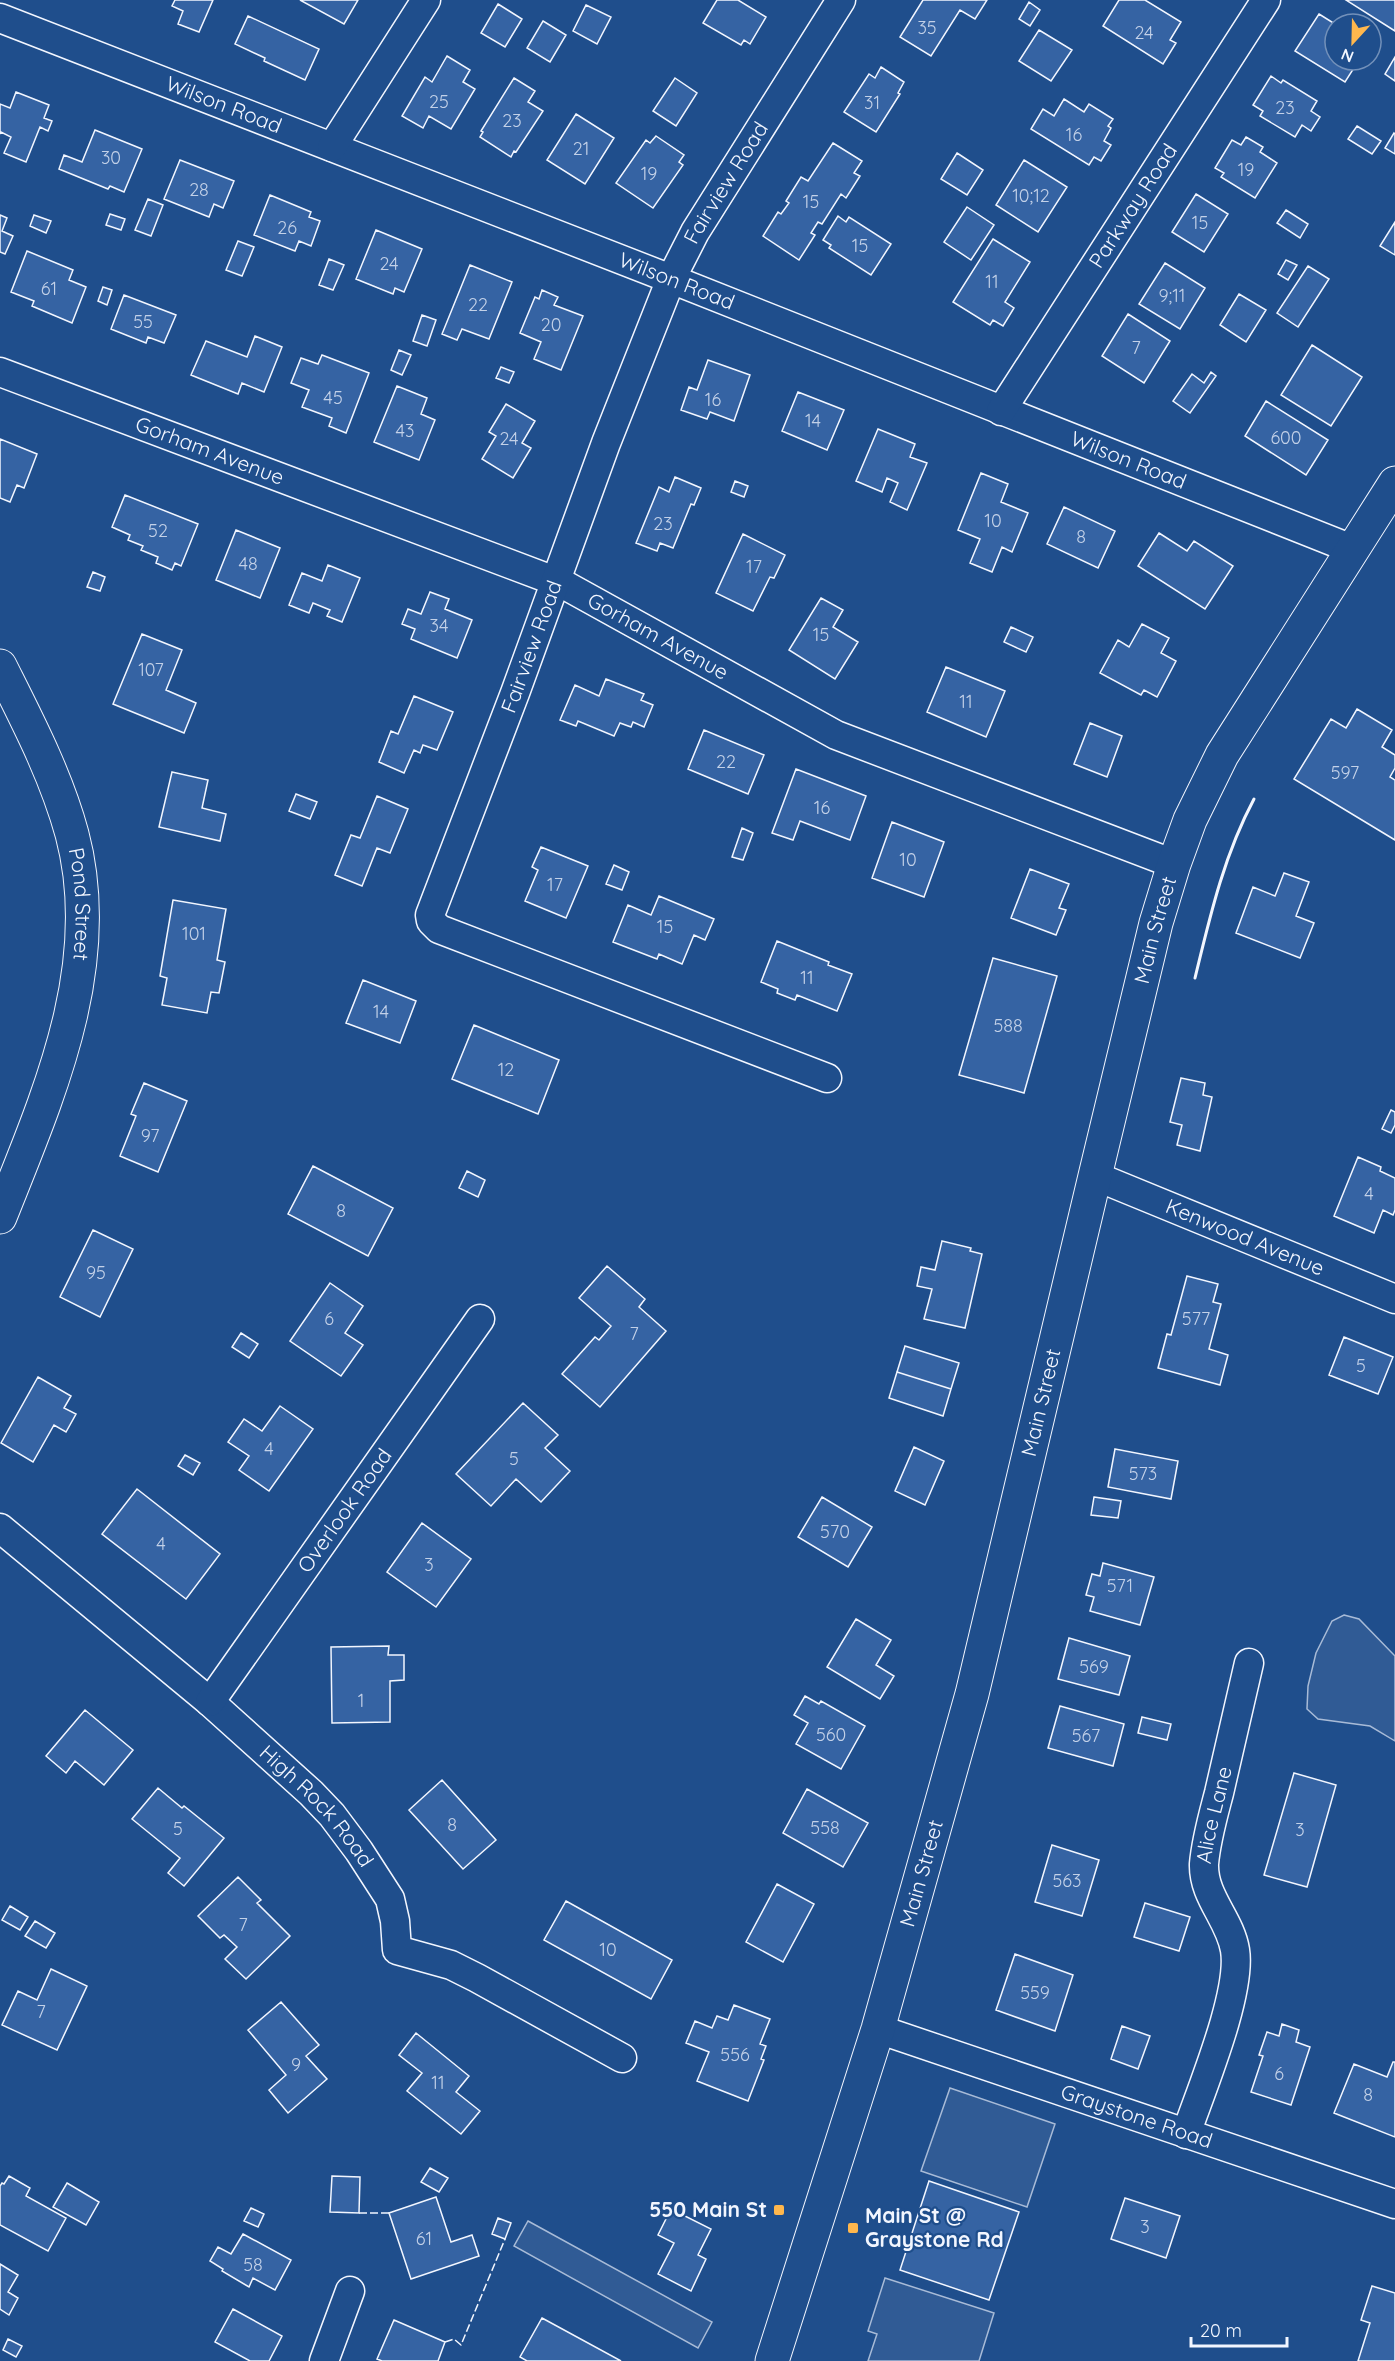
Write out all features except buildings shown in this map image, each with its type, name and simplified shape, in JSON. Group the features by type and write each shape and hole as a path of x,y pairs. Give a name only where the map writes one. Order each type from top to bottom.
{"main road":[{"name":"Main Street","path":"772,2361 878,2029 972,1694 1156,923 1174,864 1190,820 1222,755 1395,483"},
{"name":"Pond Street","path":"0,666 35,735 63,807 76,855 81,886 82,924 78,975 59,1062 43,1110 0,1217"}],"street":[{"path":"332,147 426,0"},
{"name":"Fairview Road","path":"826,1078 439,929 431,921 431,910 515,693 606,443 671,279 694,232 841,0"},
{"name":"Parkway Road","path":"1001,411 1266,0"},
{"name":"Wilson Road","path":"0,18 671,279 1352,549"},
{"name":"Gorham Avenue","path":"0,372 554,581 836,735 1174,864"},
{"name":"Kenwood Avenue","path":"1095,1176 1395,1299"},
{"name":"Overlook Road","path":"210,1702 480,1319"},
{"name":"High Rock Road","path":"0,1528 210,1702 311,1793 332,1815 390,1899 398,1950 451,1965 622,2058"},
{"name":"Alice Lane","path":"1186,2134 1224,2021 1235,1973 1235,1949 1226,1925 1210,1896 1204,1867 1212,1820 1249,1664"},
{"name":"Graystone Road","path":"878,2029 1395,2204"},
{"path":"324,2361 350,2291"}],"shaded area":[{"path":"1344,1615 1359,1619 1395,1656 1395,1741 1370,1726 1318,1719 1307,1709 1308,1686 1316,1653 1332,1621"},
{"path":"950,2088 1055,2124 1027,2207 921,2171"},
{"path":"528,2221 712,2322 698,2348 514,2246"},
{"path":"885,2278 994,2313 979,2361 868,2361 877,2334 868,2331"}],"fence":[{"path":"359,2213 389,2213"},
{"path":"445,2342 454,2339 461,2345 505,2239"}],"wall":[{"path":"1195,978 1226,864 1254,799"}],"place":[{"name":"550 Main St","path":"779,2210"},
{"name":"Main St @ Graystone Rd","path":"853,2228"}]}
